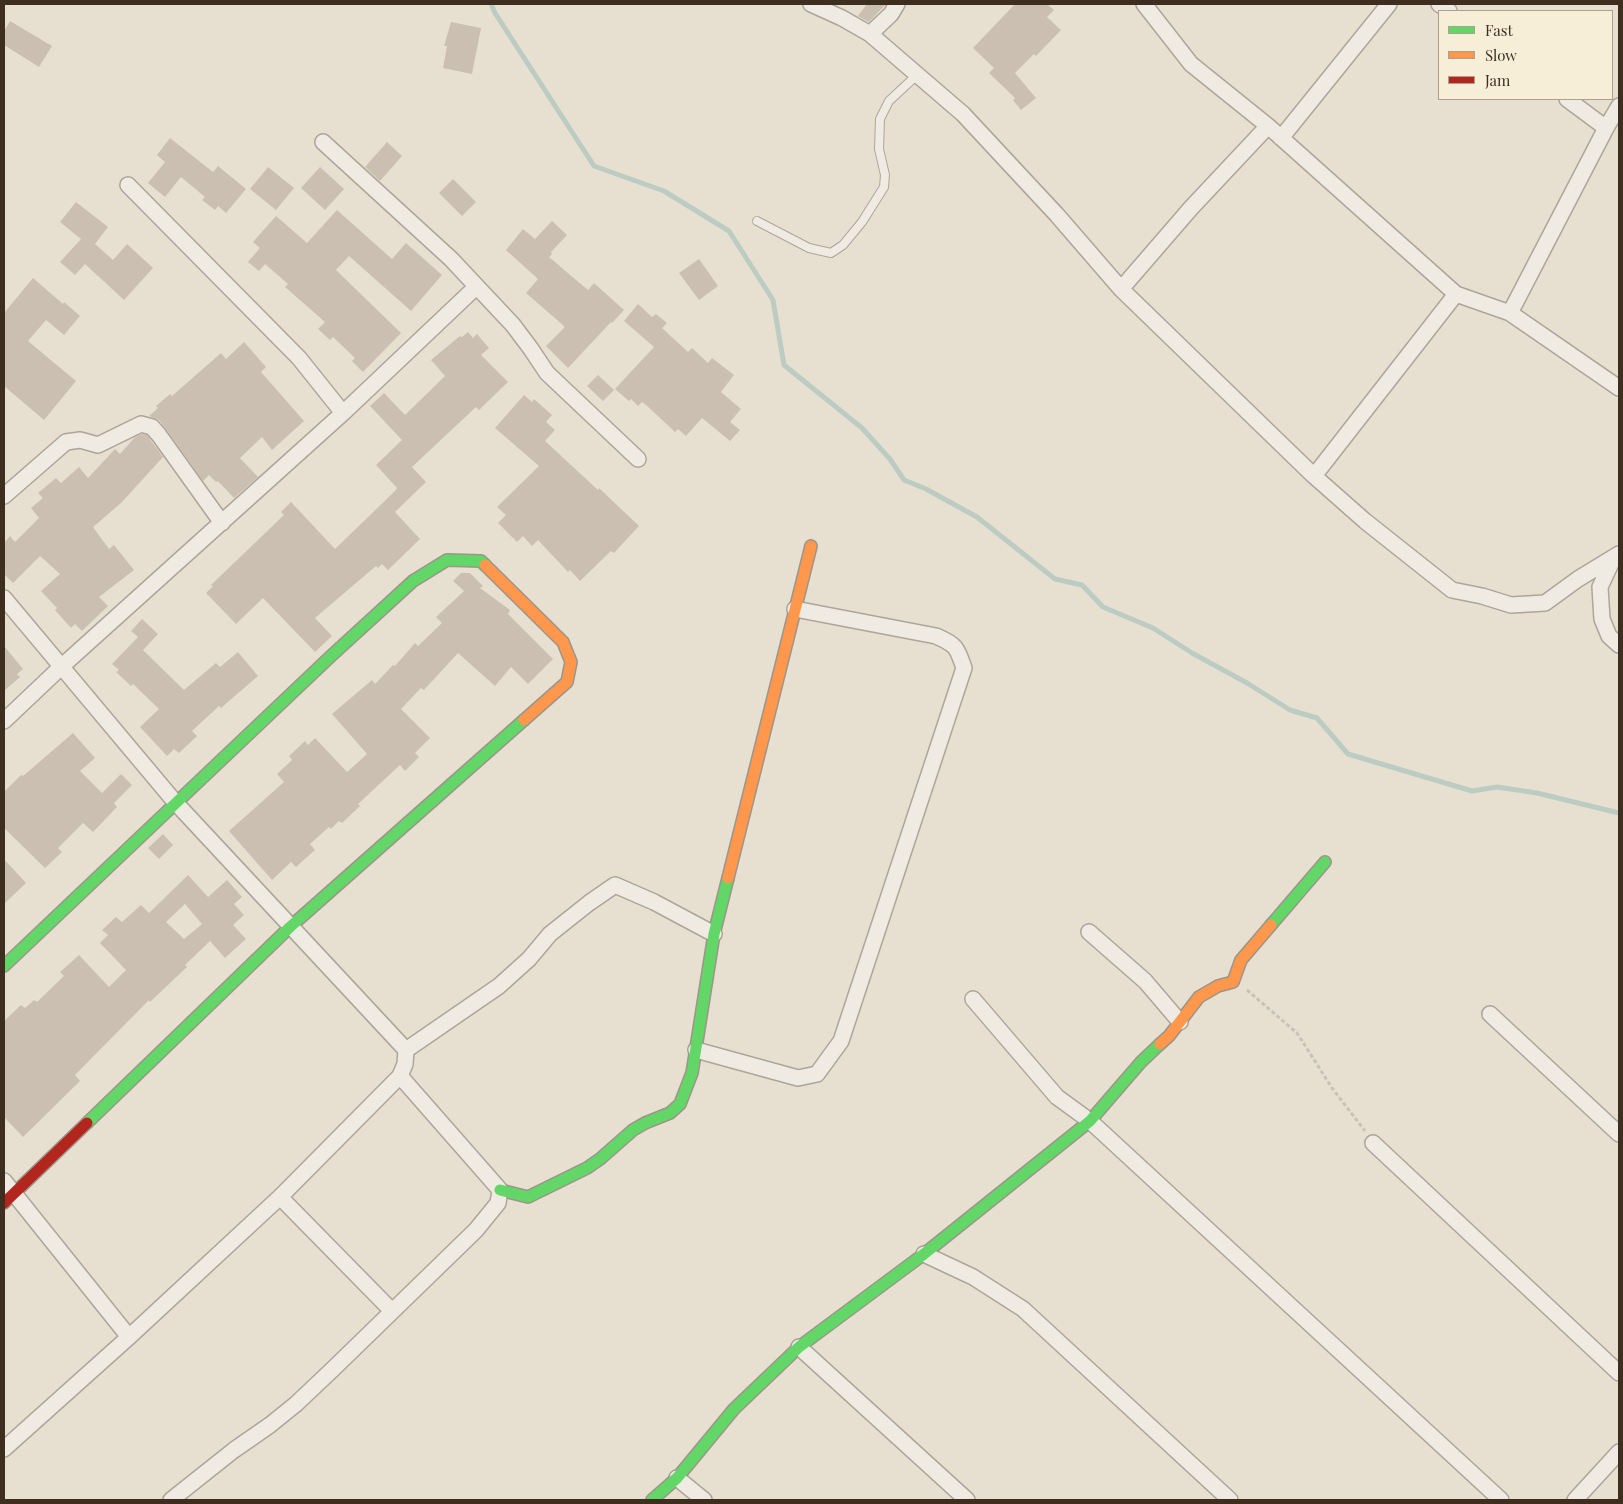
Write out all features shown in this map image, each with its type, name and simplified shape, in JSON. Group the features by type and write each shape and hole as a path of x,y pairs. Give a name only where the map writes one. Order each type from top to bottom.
{"street":[{"path":"811,4 842,18 870,34 963,114 1022,176 1121,289 1314,476 1365,521 1452,590 1482,596 1511,605 1545,603 1578,579 1616,556"},
{"path":"870,34 897,4"},
{"path":"1144,4 1191,64 1268,126 1456,294 1510,313 1619,388"},
{"path":"1281,138 1389,4"},
{"path":"1568,100 1606,128"},
{"path":"1510,313 1619,106"},
{"path":"1121,289 1191,208 1268,126"},
{"path":"322,142 451,259 513,325 547,372 638,458"},
{"path":"128,185 299,358 343,413"},
{"path":"4,721 61,667 343,413 476,286"},
{"path":"1314,476 1456,294"},
{"path":"4,496 66,442 80,440 98,445 141,424 152,427 159,435 222,523"},
{"path":"400,1076 500,1190 528,1197 587,1168 600,1160 633,1130 670,1113 680,1104 692,1073 714,934 811,546"},
{"path":"1616,556 1600,586 1602,619 1609,636 1619,645"},
{"path":"4,966 324,662 413,581 447,560 481,561 563,642 571,662 567,682 290,927 9,1198"},
{"path":"4,598 175,802 406,1050 405,1064 400,1076 280,1198 4,1449"},
{"path":"696,1050 798,1078 817,1074 841,1041 964,668 957,648 948,641 936,636 795,609"},
{"path":"652,1500 677,1478 734,1409 799,1348 924,1254 1090,1121 1141,1062 1168,1036 1199,997 1218,986 1233,982 1241,960 1325,862"},
{"path":"406,1050 499,986 529,959 550,934 615,885 654,902 714,934"},
{"path":"1089,932 1145,980 1180,1022"},
{"path":"974,999 1057,1097 1090,1121 1501,1500"},
{"path":"1490,1014 1619,1134"},
{"path":"1373,1144 1619,1373"},
{"path":"4,1181 9,1198 129,1337"},
{"path":"171,1500 296,1404 476,1230 498,1203 500,1190"},
{"path":"280,1198 392,1311"},
{"path":"924,1254 973,1277 1023,1309 1230,1500"},
{"path":"799,1348 967,1500"},
{"path":"1575,1500 1619,1452"},
{"path":"677,1478 704,1500"}],"lane":[{"path":"757,221 808,248 831,253 843,245 862,222 884,187 885,175 879,148 880,119 889,100 917,75"}],"path":[{"path":"1233,982 1250,992 1297,1033 1332,1088 1373,1144"}],"building":[{"path":"867,4 886,4 869,22 858,16"},
{"path":"1015,4 1047,4 1054,10 1047,17 1061,30 1036,56 1034,54 1015,73 1036,98 1021,110 1013,100 1015,98 989,73 994,68 973,48"},
{"path":"10,21 52,46 39,67 4,45 4,31"},
{"path":"451,22 481,28 472,74 443,68 447,46 444,46"},
{"path":"170,138 213,172 218,166 246,189 226,213 218,206 215,210 202,200 205,197 181,177 165,197 148,183 165,162 157,155"},
{"path":"387,142 402,156 380,181 365,167"},
{"path":"268,167 294,188 276,210 250,189"},
{"path":"320,167 344,189 325,210 301,188"},
{"path":"453,179 476,202 462,216 439,193"},
{"path":"76,202 108,227 95,244 113,260 127,244 153,268 124,300 85,264 75,275 60,262 81,239 60,222"},
{"path":"337,210 392,259 406,243 442,275 411,311 349,256 336,270 401,333 363,372 352,361 355,358 333,337 330,340 318,329 325,322 285,287 288,284 265,264 259,271 248,262 260,248 253,242 276,216 307,243"},
{"path":"552,221 567,235 551,252 552,254 549,257 588,290 594,283 624,310 568,368 546,346 564,326 526,293 538,279 506,250 523,229 535,239"},
{"path":"699,259 718,286 699,300 679,273"},
{"path":"33,278 80,316 64,335 46,320 28,341 76,381 44,420 4,386 4,313"},
{"path":"638,304 652,317 656,314 667,323 662,328 688,352 692,348 708,363 712,358 734,375 721,392 741,409 730,422 740,430 730,441 702,418 686,436 678,429 675,432 642,402 638,406 615,389 654,347 624,321"},
{"path":"468,332 473,338 477,334 489,348 481,355 508,382 479,410 476,407 412,467 426,482 395,512 420,539 388,570 382,564 378,568 376,566 315,618 332,636 315,652 263,598 236,624 206,593 213,586 211,585 284,515 281,512 291,502 335,549 396,490 397,488 376,465 402,440 370,406 384,393 405,415 445,376 431,360 460,336 462,337"},
{"path":"244,342 266,367 261,372 304,421 272,450 262,437 240,458 258,477 234,498 218,481 216,482 209,475 203,481 159,420 149,416 158,408 156,406 170,394 172,396 221,353 226,359"},
{"path":"598,375 614,390 603,401 587,386"},
{"path":"524,395 532,402 534,399 552,415 546,422 555,430 545,441 639,526 614,553 611,551 580,581 570,570 568,572 538,540 532,546 523,536 517,542 498,523 506,515 497,507 539,466 495,428"},
{"path":"142,434 147,435 163,457 121,503 93,527 109,549 114,545 134,570 99,597 108,606 82,631 75,624 71,628 55,610 57,608 41,591 60,574 40,556 13,583 4,574 4,543 10,536 15,542 39,518 31,508 43,498 38,493 56,478 61,483 79,467 88,478 115,449 120,454 135,437"},
{"path":"461,573 470,573 483,586 480,588 510,610 508,614 553,659 528,684 511,667 495,686 458,653 424,690 421,688 401,709 430,738 415,753 419,757 405,771 400,765 358,804 360,806 342,823 339,821 331,829 329,827 310,844 315,850 296,867 291,862 272,880 229,831 284,782 277,774 292,760 289,756 305,741 308,745 315,738 347,772 367,754 332,714 372,680 375,684 393,665 395,666 415,643 418,646 442,623 436,617 464,591 453,581"},
{"path":"142,619 158,634 143,650 184,690 216,663 220,667 238,652 258,676 221,708 219,706 192,731 197,736 179,753 174,749 167,756 140,727 159,709 133,684 131,686 116,672 119,670 112,664 138,637 131,631"},
{"path":"4,646 23,669 17,674 20,677 4,691"},
{"path":"73,733 95,758 80,771 102,793 121,774 132,785 114,803 117,807 93,832 83,823 58,848 62,852 45,868 4,828 4,792 21,775 23,776"},
{"path":"163,834 173,845 159,859 148,848"},
{"path":"4,859 26,883 4,904"},
{"path":"188,875 208,897 227,880 242,897 234,904 244,915 233,925 246,939 225,958 210,941 185,965 187,967 150,1002 149,1000 75,1075 80,1081 23,1137 4,1117 4,1021 21,1005 25,1008 34,1000 37,1002 64,976 60,972 79,955 109,987 126,970 100,943 108,935 102,930 116,917 122,922 141,905 149,913","holes":["185,904 202,924 184,939 166,922"]}],"waterway":[{"path":"491,4 594,166 664,191 729,231 773,300 784,365 862,428 890,459 904,480 926,489 977,517 1055,579 1082,585 1103,607 1153,628 1290,710 1317,718 1348,754 1472,791 1497,787 1537,793 1619,813"}],"traffic: fast":[{"path":"4,966 331,656 413,581 447,560 481,561 485,565"},
{"path":"87,1123 290,927 524,720"},
{"path":"1271,925 1325,862"},
{"path":"500,1190 528,1197 587,1168 633,1130 670,1113 680,1104 692,1073 714,934 728,878"},
{"path":"652,1500 677,1478 734,1409 799,1347 924,1254 1090,1121 1141,1062 1160,1044"}],"traffic: slow":[{"path":"728,878 811,546"},
{"path":"485,565 563,642 571,662 567,682 524,720"},
{"path":"1160,1044 1169,1036 1199,997 1218,986 1233,982 1241,960 1271,925"}],"traffic: jam":[{"path":"4,1203 87,1123"}]}
